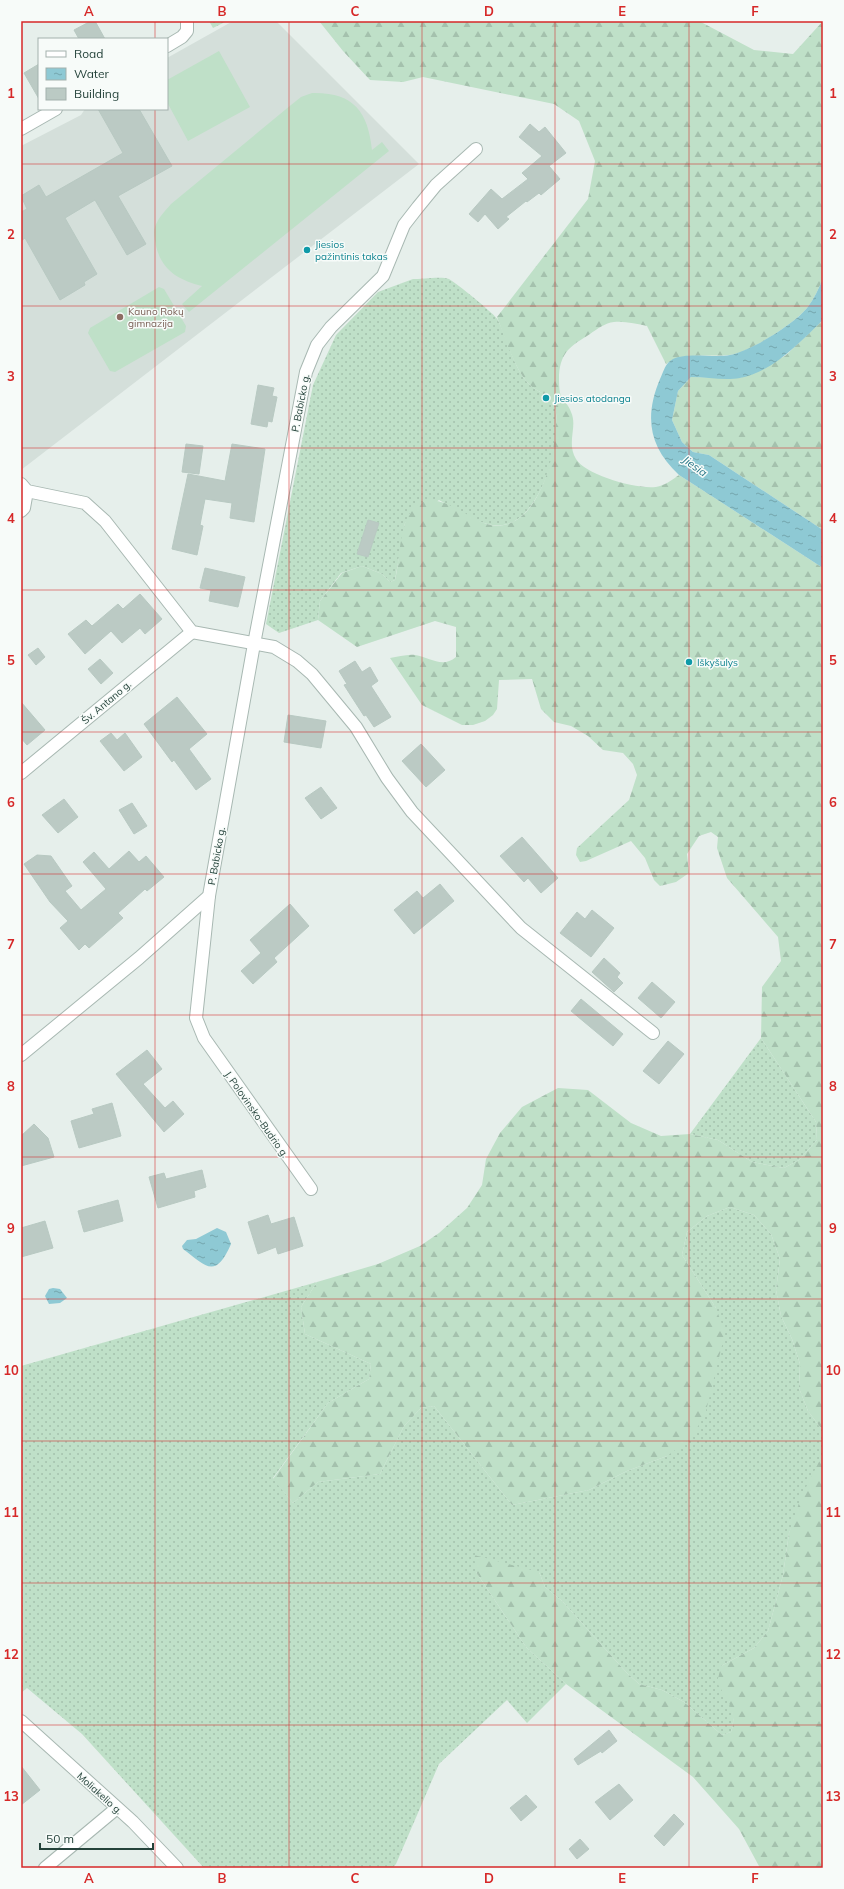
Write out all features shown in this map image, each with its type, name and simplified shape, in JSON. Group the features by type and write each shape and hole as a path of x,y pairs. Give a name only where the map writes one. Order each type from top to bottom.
{"street":[{"path":"168,45 182,37 187,31 187,21"},
{"path":"21,129 54,110"},
{"name":"P. Babicko g.","path":"21,1055 140,958 209,896 254,644 306,372 317,344 331,327 383,276 404,225 436,185 476,149"},
{"path":"21,511 24,508 24,488 85,502 105,521 192,632 274,647 297,661 312,674 356,727 387,778 412,812 521,928 653,1033"},
{"name":"Šv. Antano g.","path":"21,773 192,632"},
{"name":"J. Polovinsko-Budrio g.","path":"209,896 196,1018 204,1038 311,1189"},
{"name":"Moliakelio g.","path":"21,1721 117,1808 177,1868"},
{"path":"45,1868 117,1808"}],"shaded area":[{"name":"Kauno Rokų gimnazija","path":"233,21 276,21 419,164 21,470 21,146 81,115 84,110 168,110 168,57"}],"green space":[{"path":"209,21 227,21 213,28"},
{"path":"319,21 699,21 754,50 793,54 823,21 823,278 807,308 801,315 771,337 738,353 729,355 688,356 673,360 666,364 647,326 627,322 604,325 577,342 568,350 560,367 559,387 560,393 573,418 573,453 581,465 615,481 641,487 660,486 668,483 679,475 823,568 823,1431 808,1411 799,1388 800,1364 792,1339 781,1316 776,1290 780,1259 771,1234 754,1215 730,1207 707,1216 687,1232 682,1255 716,1308 725,1333 705,1415 690,1439 667,1456 627,1471 589,1490 512,1505 434,1406 421,1408 404,1426 380,1474 318,1482 293,1503 273,1479 328,1403 369,1379 371,1364 305,1334 301,1307 317,1282 378,1264 420,1246 439,1233 467,1208 482,1185 486,1159 500,1133 522,1107 558,1088 588,1090 631,1123 661,1136 690,1134 718,1140 752,1162 784,1168 799,1160 817,1140 816,1122 761,1038 762,987 781,961 778,937 727,878 717,848 718,837 711,832 699,836 687,854 689,873 676,882 660,886 654,880 645,858 631,841 586,861 580,862 576,855 577,848 629,800 637,775 633,764 623,753 603,750 588,736 571,726 554,722 541,709 532,679 499,680 497,709 493,715 485,721 473,725 462,725 422,705 390,658 412,655 441,662 451,660 456,657 456,627 435,621 357,647 318,620 320,601 342,573 362,566 382,574 390,582 395,580 401,538 407,518 412,510 419,504 428,501 446,503 482,522 491,525 506,524 519,518 530,507 539,494 550,462 556,413 549,398 531,386 523,377 510,352 497,317 588,199 595,161 579,121 554,104 423,77 403,82 370,80 343,51"},
{"path":"219,51 250,107 188,141 168,104 168,79"},
{"path":"312,93 338,96 348,100 356,106 367,124 372,150 382,142 389,151 189,312 182,304 202,286 179,277 162,262 154,236 154,229 158,221 171,204 301,97"},
{"path":"413,279 449,279 496,317 523,377 528,383 551,400 555,409 557,423 556,440 546,477 538,495 528,509 516,520 503,525 486,524 478,521 439,500 405,523 395,580 390,582 382,574 362,566 341,573 320,601 318,620 279,633 266,624 313,385 336,335 378,292"},
{"path":"159,287 164,289 186,326 185,332 115,372 110,371 88,333 90,328"},
{"path":"823,320 823,530 709,455 693,452 682,442 672,420 678,391 691,377 740,378 785,356"},
{"path":"761,1038 816,1122 817,1140 799,1160 784,1168 752,1162 718,1140 690,1134"},
{"path":"730,1207 754,1215 771,1234 780,1259 776,1290 781,1316 792,1339 800,1364 799,1388 808,1411 823,1431 823,1454 789,1533 783,1575 768,1631 754,1648 721,1666 732,1707 733,1724 731,1732 722,1735 684,1702 662,1690 639,1684 627,1673 562,1601 545,1587 539,1572 476,1572 526,1647 566,1684 527,1723 507,1700 439,1764 396,1864 392,1868 204,1868 82,1734 27,1688 21,1693 21,1366 317,1282 301,1307 305,1334 371,1364 369,1379 328,1403 273,1478 293,1503 318,1482 380,1474 404,1426 421,1408 434,1406 512,1505 589,1490 627,1471 667,1456 716,1308 682,1255 687,1232 707,1216"},
{"path":"823,1454 823,1868 760,1868 739,1829 693,1777 566,1684 526,1647 476,1572 474,1555 539,1572 545,1587 562,1601 627,1673 639,1684 662,1690 684,1702 722,1735 731,1732 733,1718 730,1706 717,1683 721,1666 754,1648 768,1631 783,1575 789,1533 801,1497"}],"water":[{"name":"Jiesia","path":"823,278 823,320 805,338 775,363 752,374 740,378 728,379 691,377 678,391 672,420 682,442 693,452 709,455 823,530 823,568 679,475 661,454 652,431 651,419 655,393 665,368 670,361 679,357 693,355 730,355 760,343 792,322 807,308 818,290"},
{"path":"217,1228 226,1232 231,1244 220,1263 215,1266 209,1266 183,1249 182,1246 187,1240 196,1239"},
{"path":"49,1289 60,1289 67,1298 60,1303 49,1304 45,1296"}],"building":[{"path":"91,21 95,21 104,38 78,38 74,30"},
{"path":"38,65 38,97 24,73"},
{"path":"99,110 140,110 172,166 118,196 146,244 127,255 95,200 65,218 97,274 84,282 85,285 60,300 25,238 21,241 21,212 27,209 21,196 39,185 46,197 123,153"},
{"path":"530,124 539,132 545,127 566,153 549,166 560,179 541,195 539,193 527,202 526,201 506,217 509,219 498,229 485,214 478,222 469,214 491,189 502,199 528,179 522,173 542,156 519,137"},
{"path":"258,385 274,388 272,396 277,397 272,422 268,421 267,427 251,424"},
{"path":"186,444 203,446 199,474 182,472"},
{"path":"232,444 265,449 254,522 230,518 232,503 205,499 200,525 203,526 197,555 172,549 188,474 225,481"},
{"path":"368,520 379,523 368,557 357,554"},
{"path":"205,568 245,577 238,607 209,601 211,590 200,588"},
{"path":"140,594 162,619 145,634 140,628 122,643 111,631 85,654 68,634 86,620 92,626 118,604 123,609"},
{"path":"38,648 45,657 36,665 28,655"},
{"path":"100,659 113,673 101,684 88,669"},
{"path":"355,661 362,672 370,667 378,681 371,686 391,717 374,727 366,715 364,716 344,685 347,684 339,671"},
{"path":"177,697 207,734 189,749 211,779 196,790 174,760 172,762 144,724"},
{"path":"21,702 45,730 27,745 21,738"},
{"path":"288,715 326,721 321,748 284,742"},
{"path":"111,733 117,740 125,733 142,757 124,771 100,741"},
{"path":"421,744 445,770 426,787 402,761"},
{"path":"321,787 337,808 321,819 305,798"},
{"path":"64,799 78,817 58,833 42,815"},
{"path":"132,803 147,826 134,834 119,810"},
{"path":"522,837 558,878 541,893 528,878 524,882 500,856"},
{"path":"129,851 139,862 146,856 164,877 147,891 145,889 118,913 123,918 89,948 85,944 79,950 60,928 68,921 50,902 24,864 37,855 51,856 72,886 65,891 81,910 106,889 83,862 94,852 109,869"},
{"path":"440,884 454,901 414,934 394,910 417,891 423,898"},
{"path":"290,904 309,926 274,958 277,962 253,984 241,971 261,953 250,940"},
{"path":"592,910 614,928 591,957 560,933 577,912 585,919"},
{"path":"604,958 620,973 617,977 623,983 614,992 592,972"},
{"path":"652,982 675,1002 661,1018 638,998"},
{"path":"581,999 623,1034 613,1046 571,1011"},
{"path":"668,1041 684,1054 659,1084 643,1071"},
{"path":"147,1050 162,1069 143,1084 165,1108 173,1101 184,1114 164,1132 116,1074"},
{"path":"112,1103 121,1136 79,1148 71,1121 94,1114 92,1109"},
{"path":"34,1124 48,1138 54,1157 21,1166 21,1136"},
{"path":"202,1170 206,1187 194,1191 195,1197 158,1208 149,1177 164,1173 166,1179"},
{"path":"118,1200 123,1221 84,1232 78,1211"},
{"path":"268,1215 271,1224 294,1217 303,1246 278,1254 276,1247 258,1254 248,1222"},
{"path":"45,1221 53,1248 21,1257 21,1228"},
{"path":"609,1730 617,1741 602,1753 601,1751 578,1765 574,1759"},
{"path":"21,1766 40,1790 21,1805"},
{"path":"619,1784 633,1800 610,1820 595,1802"},
{"path":"526,1795 537,1807 521,1821 510,1808"},
{"path":"674,1814 684,1824 664,1846 654,1836"},
{"path":"580,1839 589,1849 577,1859 569,1849"}],"place":[{"name":"Jiesios pažintinis takas","path":"307,250"},
{"name":"Kauno Rokų gimnazija","path":"120,317"},
{"name":"Jiesios atodanga","path":"546,398"},
{"name":"Iškyšulys","path":"689,662"}]}
